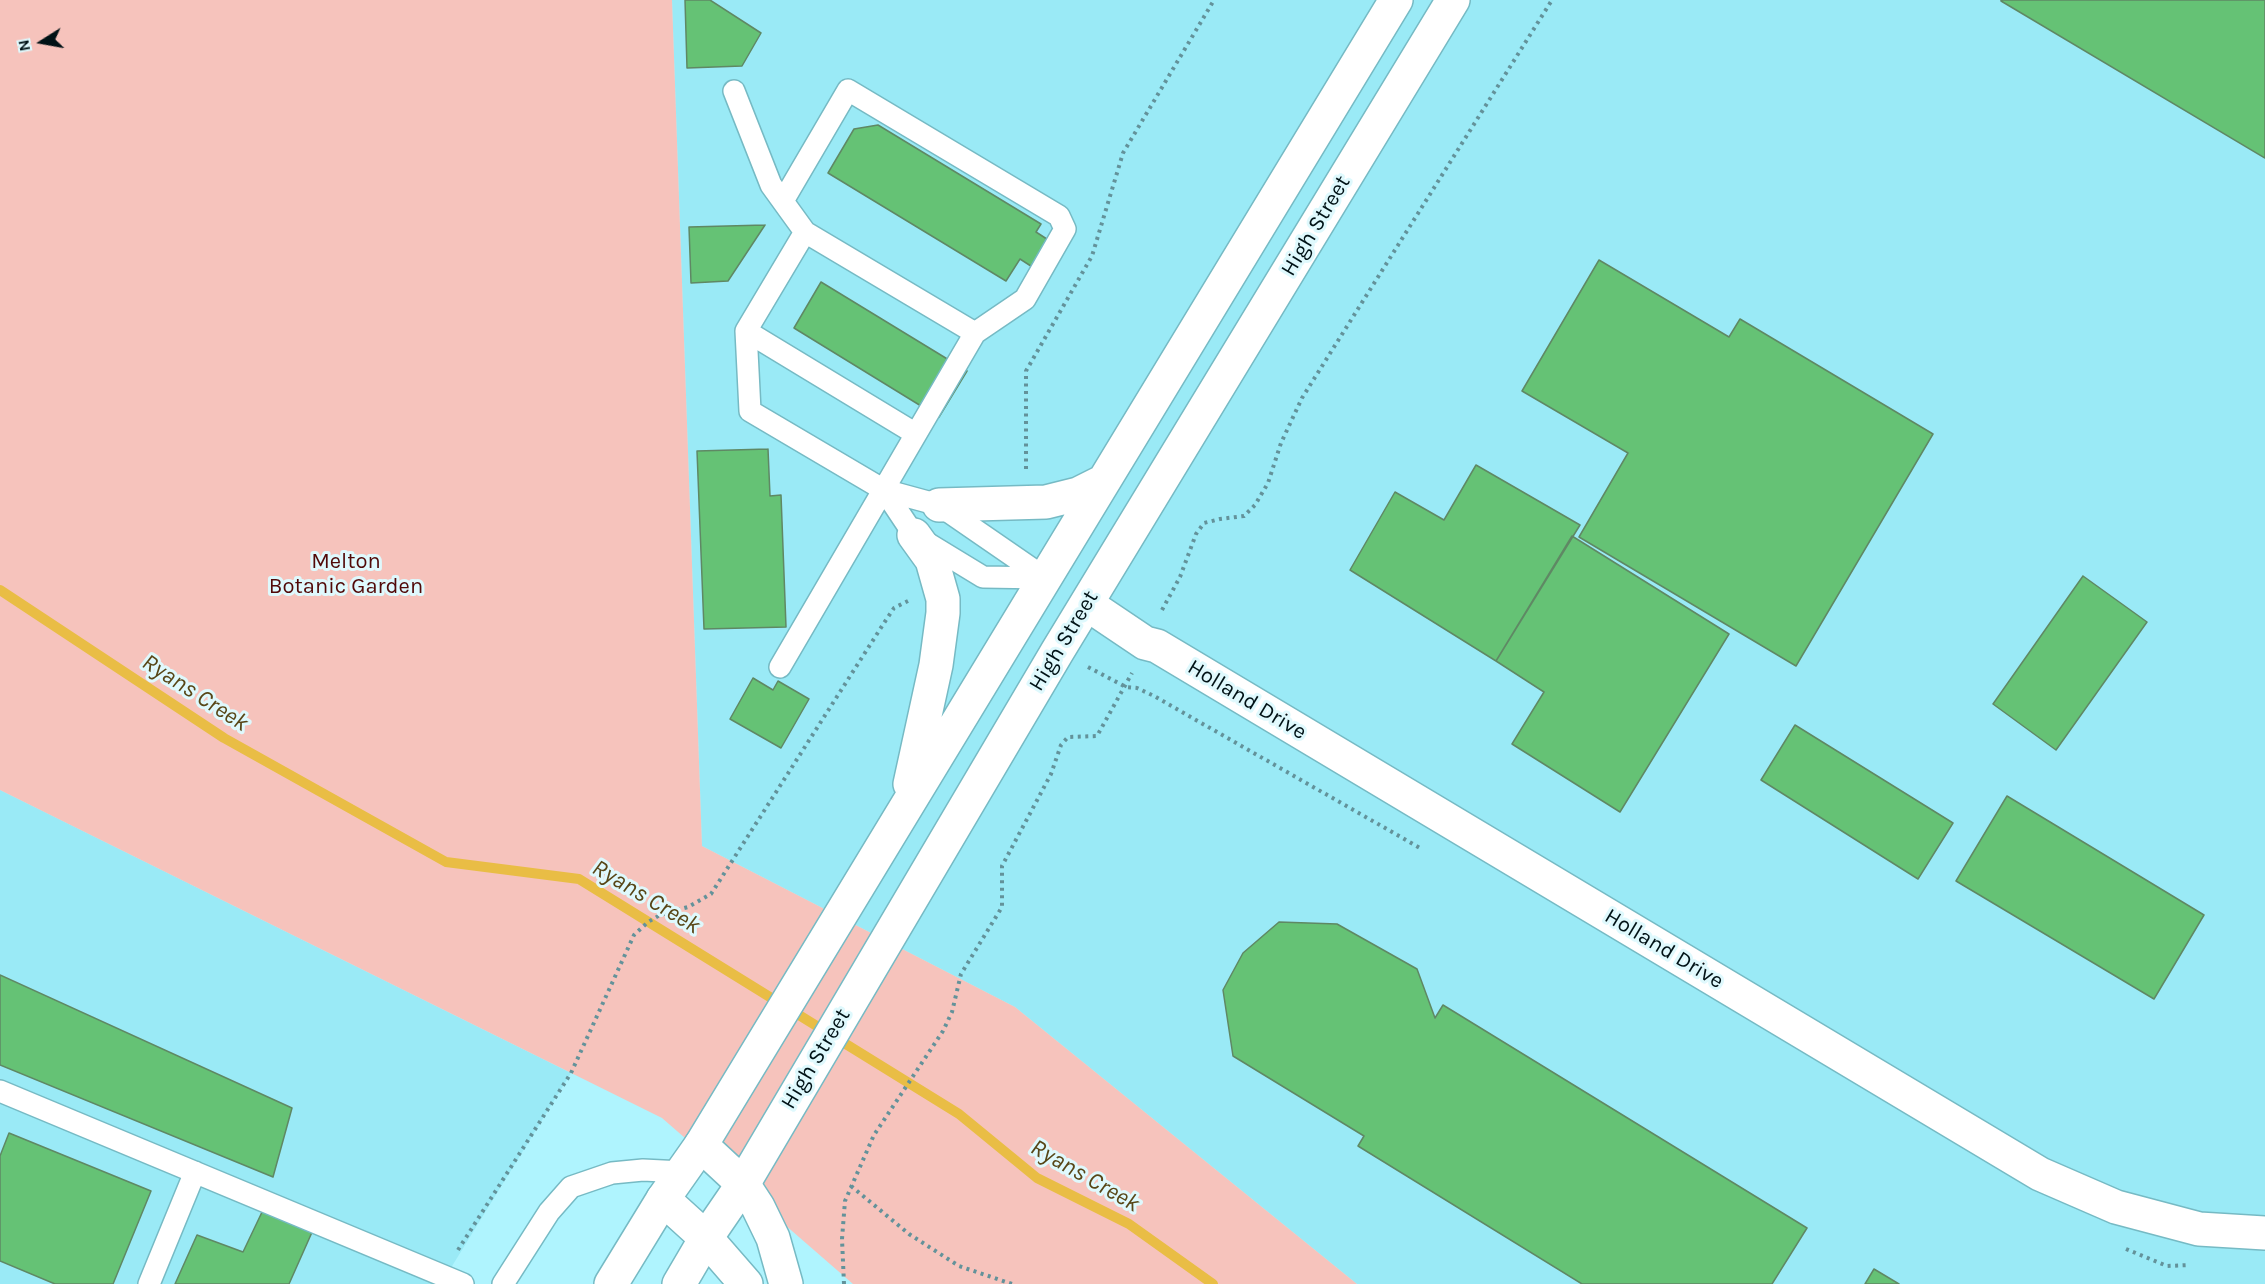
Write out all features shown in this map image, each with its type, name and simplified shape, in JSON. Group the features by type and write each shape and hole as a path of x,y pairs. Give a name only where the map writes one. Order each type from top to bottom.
{"main road":[{"path":"611,1284 663,1199 701,1145 1396,0"},
{"name":"High Street","path":"679,1284 706,1238 743,1184 1057,652 1453,0"},
{"path":"939,505 1046,502 1078,494 1104,481"},
{"path":"905,809 936,665 943,613 943,599 932,560 914,536"},
{"name":"Holland Drive","path":"1045,578 1145,643 1156,646 2040,1174 2116,1207 2199,1230 2265,1233"},
{"path":"701,1145 743,1184 770,1230 786,1284"},
{"path":"663,1199 706,1238 746,1284"}],"lane":[{"path":"780,667 975,333 1025,299 1065,228 1059,216 848,90 783,201"},
{"path":"734,91 771,185 805,232 975,333"},
{"path":"805,232 746,331 750,411 884,490 939,505 1045,578"},
{"path":"746,331 916,434"},
{"path":"884,490 914,536 983,577 1045,578"},
{"path":"0,1091 463,1284"},
{"path":"503,1284 549,1212 571,1187 612,1173 643,1170 682,1172"},
{"path":"149,1284 195,1172"}],"path":[{"path":"1023,503 1028,494 1025,447 1026,370 1048,328 1092,256 1123,153 1214,0"},
{"path":"844,1284 842,1239 845,1201 851,1186 874,1135 952,1012 962,974 1002,907 1002,866 1050,774 1061,745 1068,737 1097,736 1126,687 1145,643 1180,577 1196,534 1204,523 1244,516 1254,505 1268,483 1281,443 1302,398 1552,0"},
{"path":"443,1275 571,1073 634,935 654,919 688,907 711,894 894,608 905,602 943,599"},
{"path":"1057,652 1126,687"},
{"path":"851,1186 909,1234 959,1266 1012,1284"}],"shaded area":[{"path":"672,0 2265,0 2265,1284 1357,1284 1015,1007 702,846"},
{"path":"0,790 571,1073 441,1284 0,1284"}],"green space":[{"name":"Melton Botanic Garden","path":"0,0 672,0 702,846 1015,1007 1357,1284 853,1284 662,1118 0,790"}],"building":[{"path":"685,0 710,0 761,33 742,66 687,68"},
{"path":"2001,0 2265,0 2265,158 2001,1"},
{"path":"878,125 1041,224 1036,232 1053,243 1037,270 1020,259 1006,281 828,173 854,129"},
{"path":"765,225 728,281 691,283 689,227"},
{"path":"1599,260 1729,337 1740,319 1933,434 1796,666 1579,537 1628,453 1522,391"},
{"path":"821,282 967,371 939,417 794,328"},
{"path":"768,449 770,496 781,495 786,627 704,629 697,451"},
{"path":"1476,465 1580,525 1496,661 1350,570 1395,492 1444,520"},
{"path":"1572,536 1729,634 1620,812 1512,744 1544,692 1496,661"},
{"path":"2083,576 2147,622 2056,750 1993,704"},
{"path":"753,678 773,690 778,681 809,699 781,748 730,719"},
{"path":"1795,725 1953,823 1918,879 1761,780"},
{"path":"2007,796 2204,915 2154,999 1956,881"},
{"path":"1279,922 1337,924 1417,969 1435,1018 1443,1005 1807,1228 1772,1284 1582,1284 1358,1146 1364,1136 1233,1056 1223,990 1243,953"},
{"path":"0,975 292,1108 273,1177 0,1065"},
{"path":"9,1133 151,1191 113,1284 55,1284 0,1261 0,1156"},
{"path":"263,1210 313,1230 289,1284 175,1284 197,1235 243,1252"},
{"path":"1874,1269 1899,1284 1865,1284"}],"waterway":[{"name":"Ryans Creek","path":"0,590 224,738 446,862 579,879 959,1114 1037,1178 1129,1224 1213,1284"}]}
